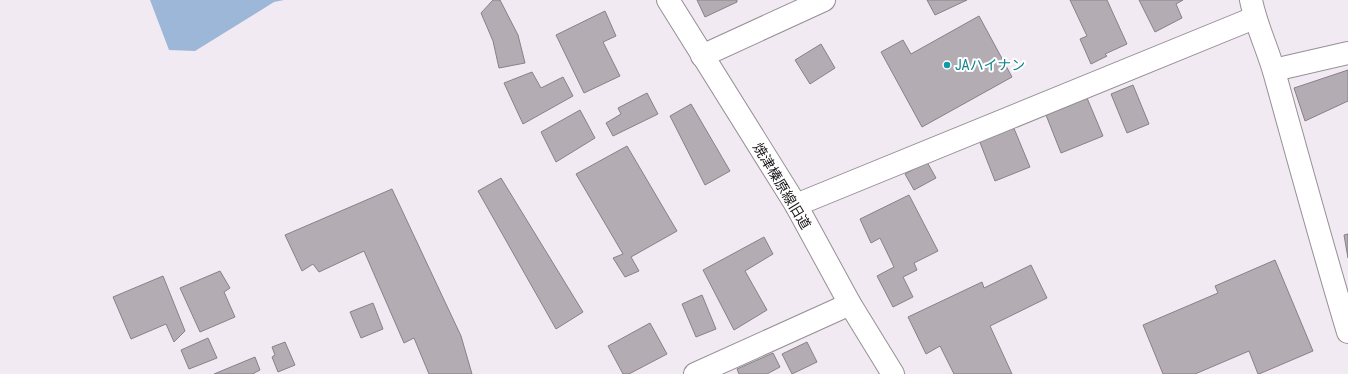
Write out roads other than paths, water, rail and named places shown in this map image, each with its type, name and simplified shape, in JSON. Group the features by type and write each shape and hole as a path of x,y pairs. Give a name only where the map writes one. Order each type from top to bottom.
{"street":[{"name":"焼津榛原線旧道","path":"668,0 796,205 850,304 893,374"},
{"path":"702,56 824,0"},
{"path":"796,205 1252,9 1274,70 1319,234 1348,332"},
{"path":"1274,70 1348,53"},
{"path":"695,374 850,304"}],"water":[{"path":"150,0 284,0 274,2 195,51 169,50"}],"place":[{"name":"JAハイナン","path":"947,65"}]}
